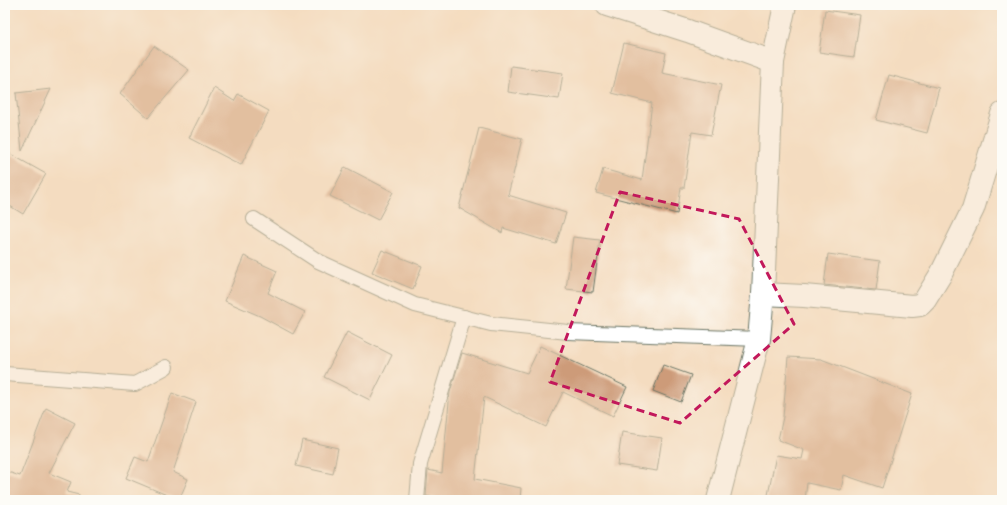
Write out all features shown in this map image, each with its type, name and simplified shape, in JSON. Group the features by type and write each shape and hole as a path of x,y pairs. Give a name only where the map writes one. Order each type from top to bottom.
{"street":[{"path":"607,5 688,31 773,62"},
{"path":"718,500 759,339 763,294 773,62 785,5"},
{"path":"763,294 804,296 912,306 920,305 925,300 941,274 973,209 1002,114"}],"lane":[{"path":"254,219 318,261 415,305 491,324 568,332 759,339"},
{"path":"417,500 420,464 464,317"},
{"path":"5,374 135,384 166,367"}],"highlighted area":[{"path":"620,192 739,219 794,324 680,423 550,382"}],"building":[{"path":"825,10 860,15 854,57 819,52"},
{"path":"624,43 666,53 662,73 721,85 711,135 692,132 684,188 681,188 677,214 596,193 603,169 642,180 652,103 612,93"},
{"path":"154,46 189,70 148,118 120,94"},
{"path":"511,66 563,73 559,99 508,92"},
{"path":"889,75 939,88 927,133 876,120"},
{"path":"214,88 234,101 238,94 269,111 241,165 189,138"},
{"path":"51,89 22,151 16,93"},
{"path":"479,128 522,139 508,195 566,213 556,244 503,228 502,233 459,208"},
{"path":"5,151 46,174 23,214 5,203"},
{"path":"345,167 393,192 378,220 330,196"},
{"path":"573,237 600,240 593,292 566,289"},
{"path":"382,250 422,266 413,289 372,272"},
{"path":"828,254 880,261 876,290 824,285"},
{"path":"244,256 277,271 268,293 305,312 293,334 260,316 225,301"},
{"path":"347,332 392,355 370,400 324,377"},
{"path":"540,346 627,387 613,416 563,392 546,427 484,397 475,479 521,488 520,500 445,500 426,496 428,470 442,473 450,392 462,353 527,373"},
{"path":"788,357 821,359 912,394 882,488 844,475 841,490 807,483 805,500 767,500 776,455 802,459 804,450 778,440 783,417"},
{"path":"663,365 691,375 681,402 653,391"},
{"path":"172,393 196,402 173,472 188,479 179,500 126,478 135,457 148,462"},
{"path":"46,408 75,423 49,473 71,482 67,492 79,495 78,500 5,500 5,471 20,476"},
{"path":"622,432 662,438 657,471 617,465"},
{"path":"302,440 338,448 333,474 296,466"}]}
